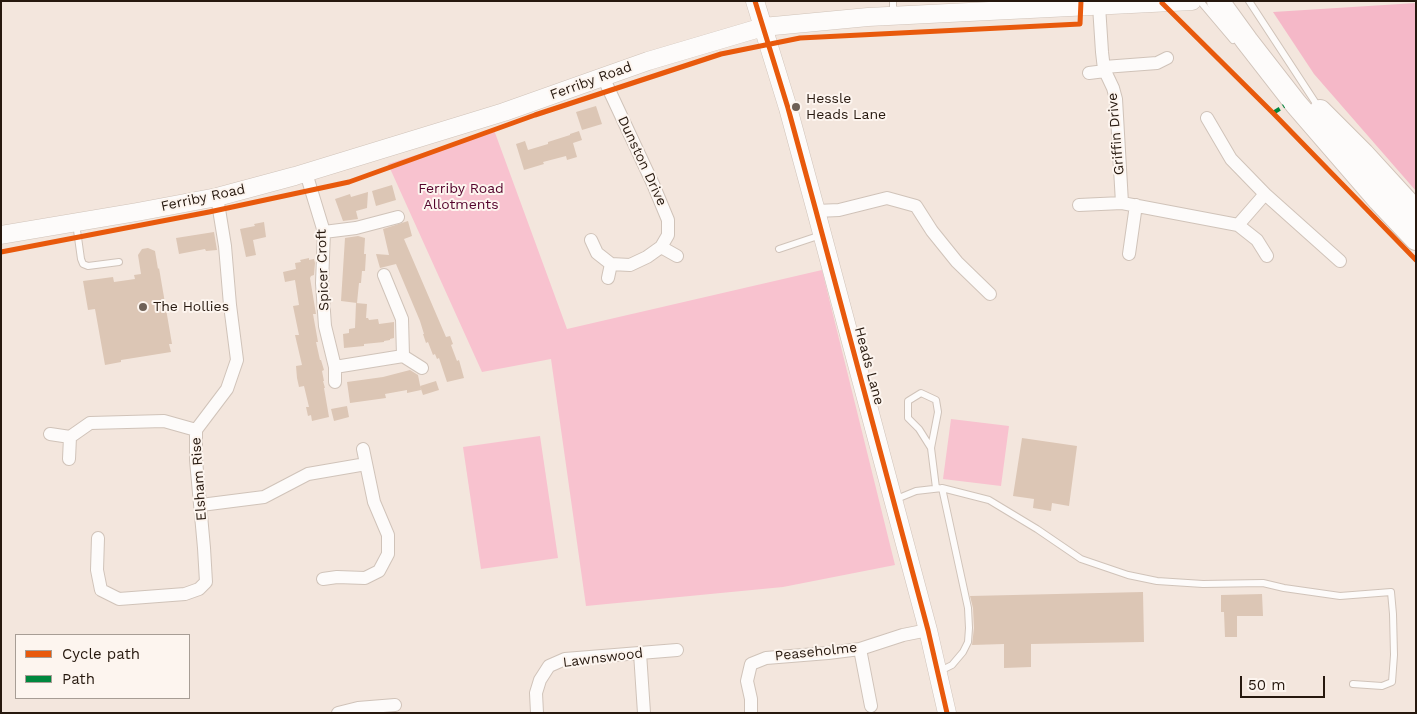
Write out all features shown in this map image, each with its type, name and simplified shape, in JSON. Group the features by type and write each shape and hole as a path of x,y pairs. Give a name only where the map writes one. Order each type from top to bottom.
{"highway":[{"path":"1218,1 1416,212"},
{"path":"1234,1 1254,41 1296,104 1379,200 1416,239"}],"street":[{"name":"Heads Lane","path":"755,1 788,108 823,235 928,630 947,713"},
{"name":"Ferriby Road","path":"1,235 217,197 306,173 504,112 648,61 764,27 893,9 1099,6 1192,1"},
{"name":"Griffin Drive","path":"1099,6 1105,69 1116,99 1122,203"},
{"path":"1089,73 1105,69 1157,63 1167,58"},
{"name":"Dunston Drive","path":"602,77 668,220 668,235 661,247"},
{"path":"1207,118 1231,159 1265,194 1340,261"},
{"name":"Spicer Croft","path":"306,173 324,232 322,283 326,326 336,367 335,382"},
{"path":"1238,225 1265,194"},
{"name":"Elsham Rise","path":"98,538 98,570 101,590 118,599 186,594 199,589 206,582 196,460 196,430 226,389 237,360 225,246 217,197"},
{"path":"816,211 839,210 887,198 916,206 932,231 957,262 990,294"},
{"path":"1080,206 1122,203 1238,225 1257,240 1267,256"},
{"path":"1128,254 1136,206"},
{"path":"324,232 356,228 398,217"},
{"path":"591,240 597,253 610,264 630,265 647,257 661,247 677,256"},
{"path":"608,278 610,264"},
{"path":"384,275 402,319 402,356"},
{"path":"336,367 402,356 422,368"},
{"path":"50,434 70,437 90,424 164,421 196,430"},
{"path":"68,458 70,437"},
{"path":"323,579 337,577 365,578 379,570 388,554 388,535 374,502 363,449"},
{"path":"201,505 264,497 308,474 366,464"},
{"name":"Peaseholme","path":"751,713 751,699 747,681 751,664 766,658 860,649 903,634 928,630"},
{"path":"860,649 871,706"},
{"name":"Lawnswood","path":"537,713 536,693 540,680 549,666 565,660 677,650"},
{"path":"640,653 644,713"},
{"path":"338,713 358,708 395,705"}],"lane":[{"path":"1200,1 1254,41"},
{"path":"1249,1 1254,41"},
{"path":"1279,99 1291,113"},
{"path":"1324,148 1379,200"},
{"path":"76,222 83,264 88,266 119,262"},
{"path":"779,249 823,235"},
{"path":"931,448 938,412 936,400 921,393 908,401 908,418 919,429 931,448 968,608 968,642 963,652 952,665 938,673"},
{"path":"893,501 916,492 939,488 989,500 1038,529 1081,559 1128,575 1157,581 1263,583 1340,596 1391,592 1394,647 1392,682 1382,686 1353,684"}],"green space":[{"name":"Ferriby Road Allotments","path":"494,130 567,329 822,270 895,565 783,587 586,606 551,359 482,372 388,164"},
{"path":"951,419 1009,426 1001,486 943,479"},
{"path":"540,436 558,558 481,569 463,447"}],"shaded area":[{"path":"1416,3 1416,191 1314,74 1273,12"}],"building":[{"path":"596,106 602,124 582,130 576,112"},
{"path":"579,131 582,140 573,143 577,157 567,160 566,156 543,162 544,164 524,170 516,144 525,141 528,150"},
{"path":"392,185 396,200 376,206 372,191"},
{"path":"368,192 367,208 356,211 358,219 343,221 335,199 350,194 351,197"},
{"path":"408,221 412,236 404,239 446,337 450,336 453,344 451,345 457,361 459,360 464,378 447,382 439,358 437,359 435,354 433,355 428,342 426,343 420,321 396,264 380,268 376,254 389,255 383,229"},
{"path":"264,222 266,237 253,240 256,255 246,257 240,229"},
{"path":"214,232 217,250 206,251 205,249 179,254 176,238"},
{"path":"358,236 365,238 364,254 366,254 365,271 362,271 361,283 359,283 357,303 341,301 345,238"},
{"name":"The Hollies","path":"148,248 155,251 159,268 172,344 169,344 171,352 121,360 121,362 105,365 95,309 88,310 83,281 113,277 114,282 135,279 134,275 141,274 138,255 142,249"},
{"path":"309,258 309,260 314,259 315,263 314,275 310,278 316,314 313,314 318,342 316,342 324,370 322,371 323,381 329,417 312,421 311,415 308,416 306,407 309,407 304,386 299,387 297,378 296,366 302,365 295,335 299,335 293,306 299,305 295,280 285,282 283,272 296,269 295,263"},
{"path":"356,303 367,304 366,318 369,320 378,319 379,324 394,322 394,338 384,342 364,344 364,346 344,348 343,334 349,333 349,329 355,328"},
{"path":"410,370 418,375 421,390 407,393 407,390 385,394 386,398 350,403 347,382 383,377"},
{"path":"436,381 439,390 423,395 420,386"},
{"path":"347,406 349,417 334,421 331,409"},
{"path":"1022,438 1077,446 1069,506 1052,503 1051,511 1033,508 1034,499 1013,496"},
{"path":"1143,592 1144,642 1031,644 1031,667 1004,668 1004,644 972,645 974,628 970,596"},
{"path":"1262,594 1263,616 1237,616 1237,637 1225,637 1224,612 1221,612 1221,595"}],"marked path":[{"path":"1273,113 1284,106"}],"cycle path":[{"path":"755,1 788,108 816,211 928,630 947,713"},
{"path":"1,252 209,212 349,182 535,115 721,54 800,38 1080,24 1081,1"},
{"path":"1162,3 1273,113 1416,260"}],"place":[{"name":"Hessle Heads Lane","path":"796,107"},
{"name":"The Hollies","path":"143,307"}]}
